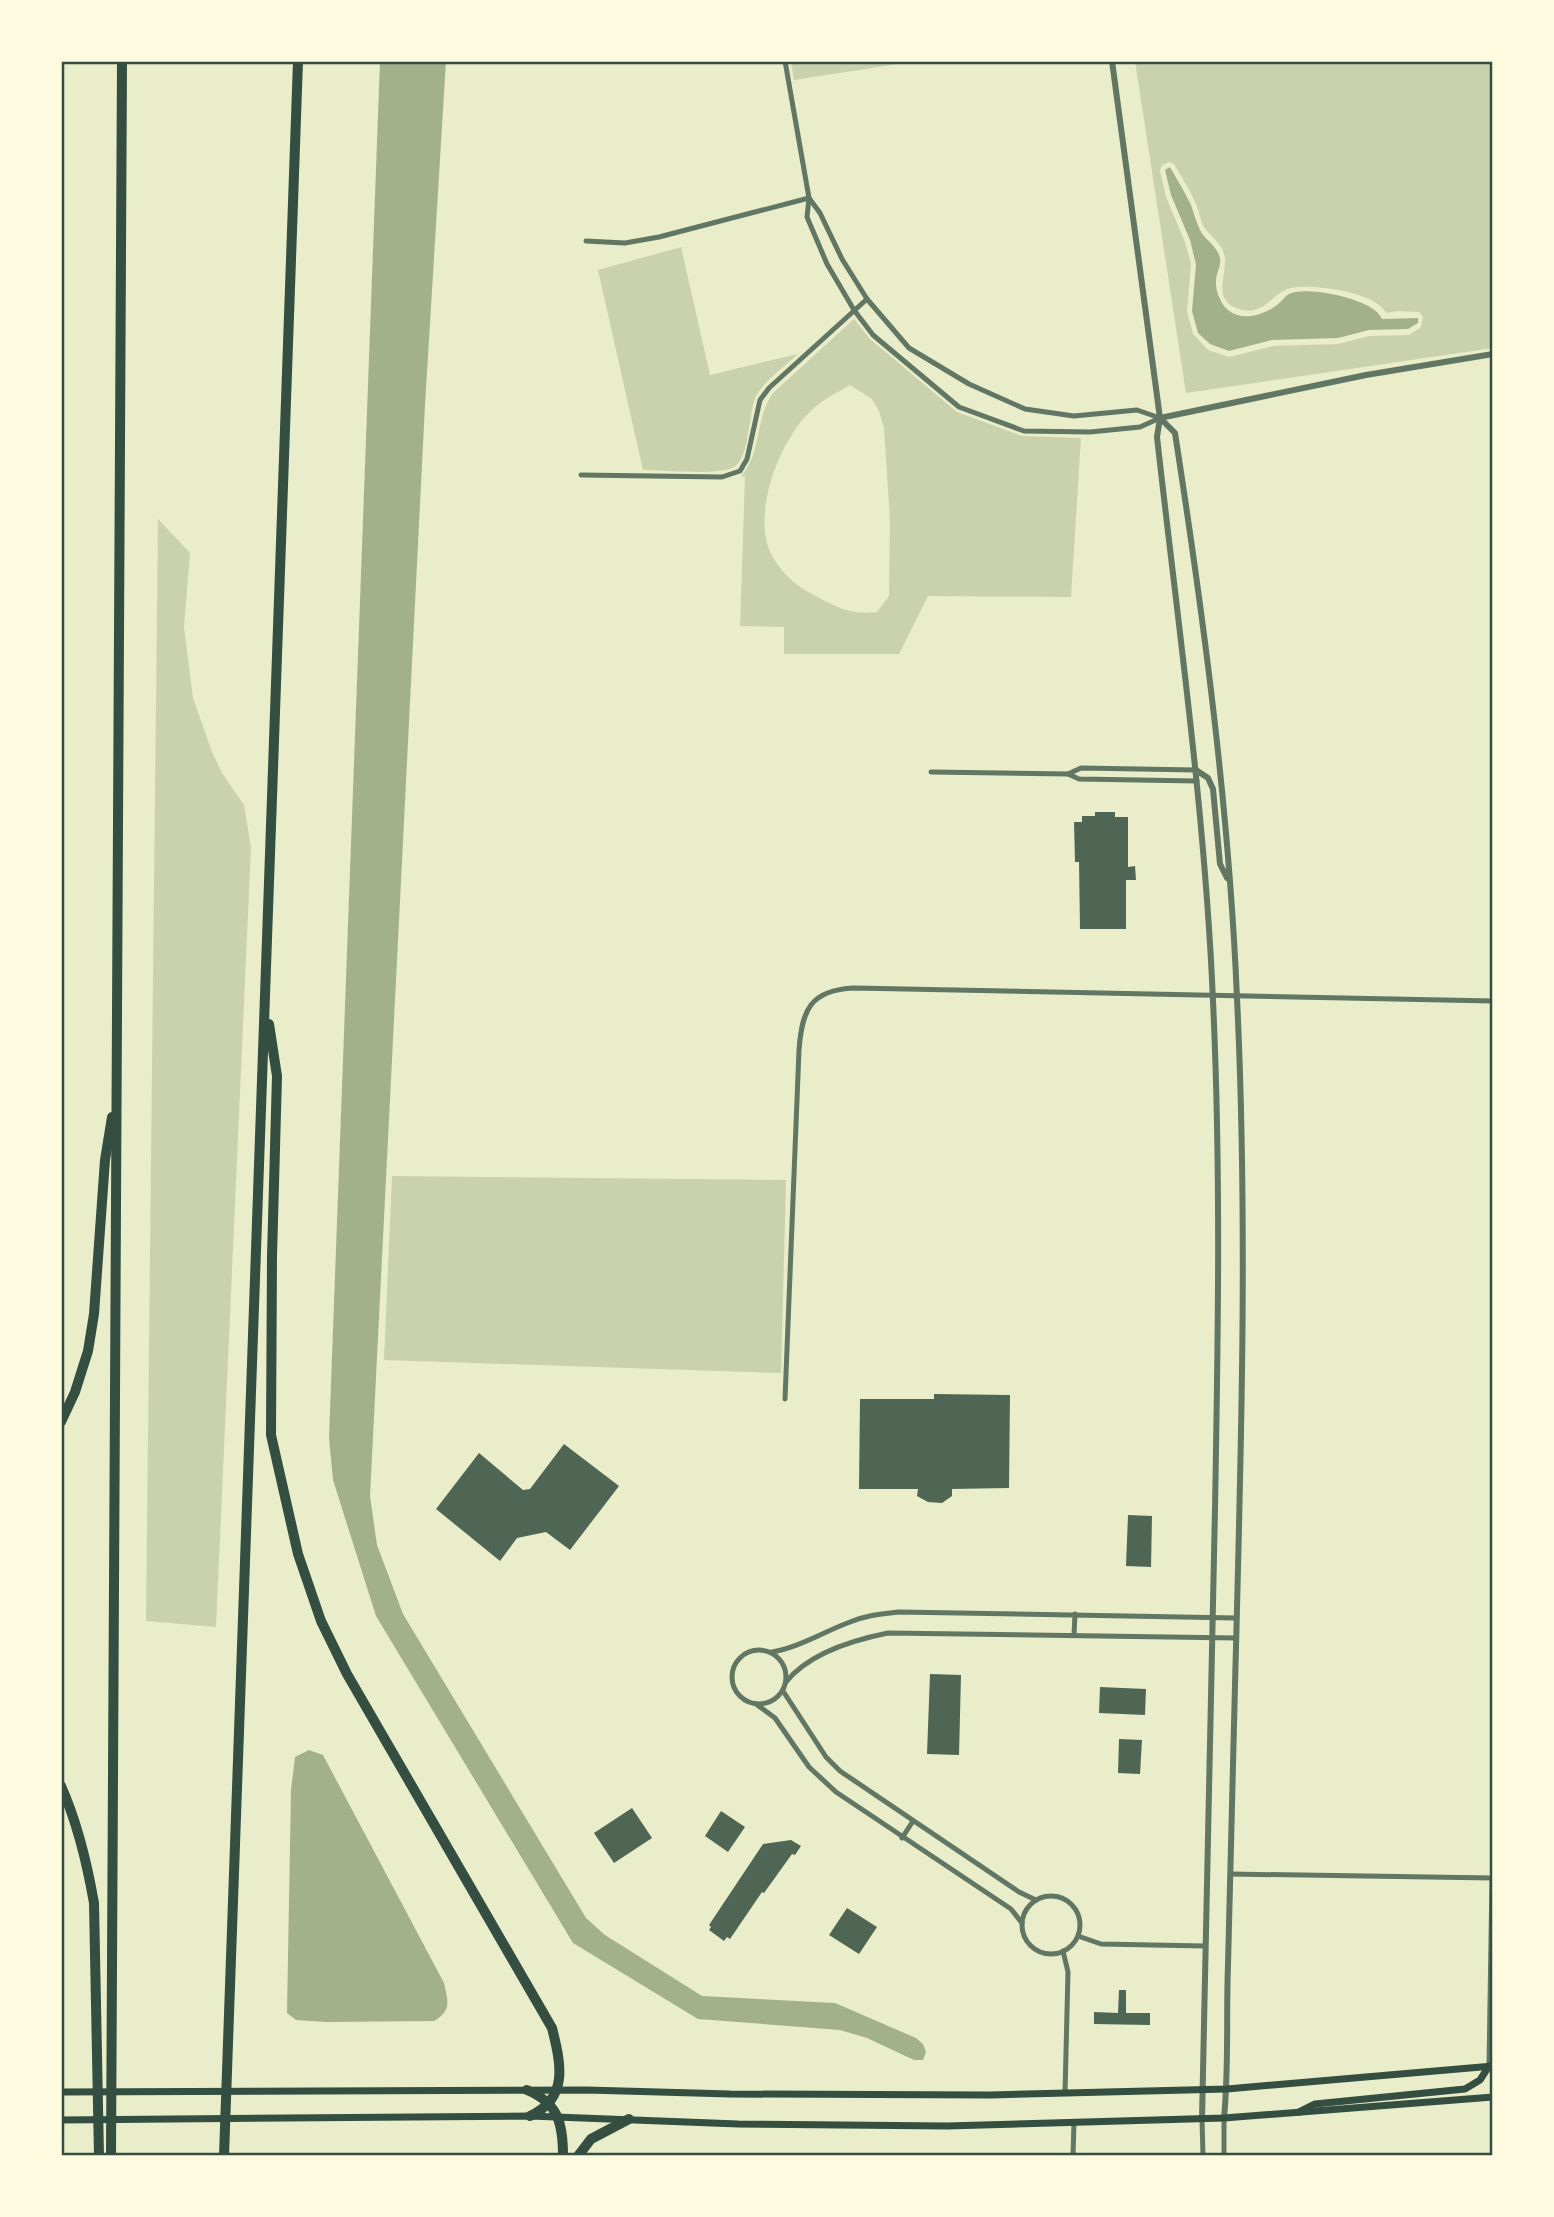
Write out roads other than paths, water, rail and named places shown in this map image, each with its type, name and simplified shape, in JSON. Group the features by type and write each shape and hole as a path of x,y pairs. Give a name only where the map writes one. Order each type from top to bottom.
{"highway":[{"path":"111,2156 122,61"},
{"path":"223,2156 298,61"},
{"path":"265,999 277,1076 271,1435 298,1554 321,1621 346,1674 552,2028 559,2059 558,2090 543,2110 530,2116"},
{"path":"61,1422 85,1361 94,1314 106,1160 117,1086"},
{"path":"61,1786 74,1815 88,1866 94,1903 99,2156"},
{"path":"527,2090 550,2103 557,2117 563,2156"},
{"path":"578,2156 592,2139 629,2119"}],"main road":[{"path":"61,2092 558,2090 990,2095 1227,2089 1491,2066"},
{"path":"1295,2114 1315,2104 1465,2089 1480,2080 1491,2066"},
{"path":"61,2120 530,2116 783,2125 947,2126 1224,2118 1493,2097"}],"street":[{"path":"785,61 808,198 807,217 827,264 854,310 873,335 959,407 1024,431 1090,432 1140,427 1160,418 1366,375 1493,354"},
{"path":"1112,61 1160,418 1157,437 1196,771 1213,996 1219,1203 1203,2156"},
{"path":"586,241 625,243 659,237 808,198"},
{"path":"808,198 820,213 842,259 867,299 909,348 969,384 1025,409 1074,416 1137,410 1160,418 1175,433 1220,767 1237,996 1242,1264 1224,2156"},
{"path":"581,475 722,477 740,471 747,459 760,400 769,388 867,299"},
{"path":"1068,774 1081,768 1196,771 1208,778 1213,789 1220,864 1229,883"},
{"path":"931,772 1068,774 1079,779 1197,781"},
{"path":"785,1399 801,1024 808,1006 820,996 836,988 854,988 1493,1001"},
{"path":"1022,1923 1010,1909 836,1792 801,1756 775,1718 756,1704 741,1698 732,1681 734,1664 746,1652 792,1649 851,1621 899,1612 1236,1618"},
{"path":"1074,1635 1075,1614"},
{"path":"756,1704 774,1700 783,1691 795,1670 840,1646 888,1633 1236,1638"},
{"path":"772,1652 782,1662 786,1671 786,1682"},
{"path":"783,1691 826,1757 840,1771 1019,1892 1036,1900"},
{"path":"902,1838 913,1821"},
{"path":"1230,1874 1492,1878 1491,2066"},
{"path":"1052,1896 1070,1903 1080,1918 1078,1936 1073,1945 1052,1954 1035,1950 1023,1934 1022,1923 1028,1908 1036,1900 1052,1896"},
{"path":"1078,1936 1101,1944 1205,1946"},
{"path":"1063,1951 1068,1972 1065,2093"},
{"path":"1073,2156 1074,2122"}]}
